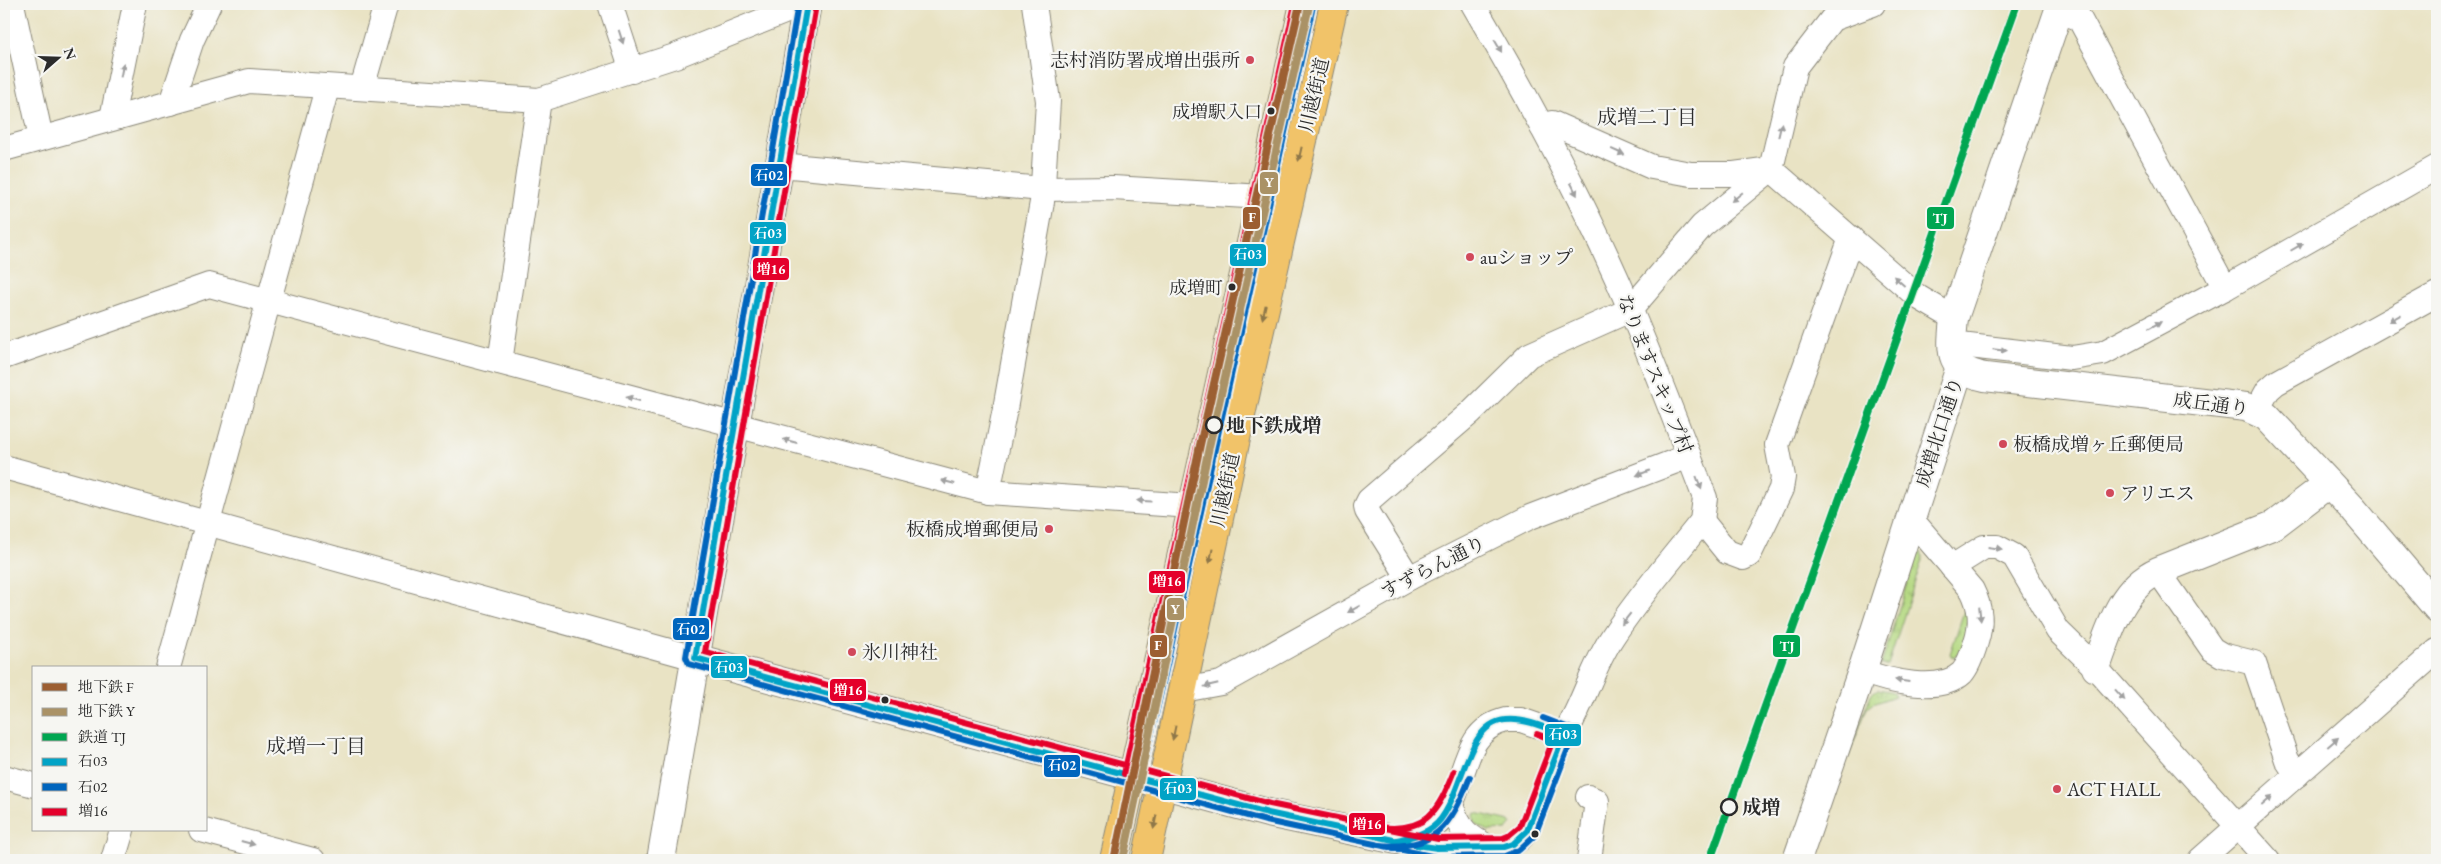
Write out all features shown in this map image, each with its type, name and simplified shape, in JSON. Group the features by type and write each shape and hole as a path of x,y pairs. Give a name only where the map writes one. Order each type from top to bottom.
{"highway":[{"name":"川越街道","path":"1114,860 1192,506 1263,197 1304,4"},
{"name":"川越街道","path":"1146,860 1247,388 1334,4"}],"street":[{"path":"12,4 41,138"},
{"path":"112,118 135,4"},
{"path":"171,103 192,40 209,4"},
{"path":"362,88 386,4"},
{"path":"610,4 632,71"},
{"path":"4,149 248,81 327,88 362,88 539,100 675,56 805,4"},
{"path":"661,860 780,165 805,4"},
{"path":"988,492 1005,409 1042,202 1048,101 1034,4"},
{"name":"なりますスキップ村","path":"1473,4 1542,127 1577,196 1630,310 1705,498 1702,521"},
{"path":"1409,578 1367,511 1366,506 1369,500 1470,413 1529,355 1630,310 1702,226 1771,169 1795,66 1832,12 1873,4"},
{"path":"2059,7 2079,18 2225,288"},
{"name":"成増北口通り","path":"1797,860 1862,671 1911,519 1955,343 2059,7"},
{"path":"169,666 327,88"},
{"path":"500,362 539,100"},
{"path":"1542,127 1552,123 1652,167 1691,174 1734,174 1771,169"},
{"path":"780,165 1042,189 1113,188 1263,197"},
{"path":"1771,169 1781,180 1851,238 1923,302 1955,343 2072,358 2103,353 2225,288 2437,167"},
{"path":"4,467 695,658 1277,815 1412,845 1491,848 1513,844 1527,831 1564,735 1576,716 1596,664 1613,635 1702,521 1727,552 1743,558 1749,555 1781,489 1784,477 1777,445 1851,238"},
{"path":"4,357 210,285 734,426 988,492 1192,506"},
{"path":"2257,410 2268,390 2276,383 2437,294"},
{"name":"成丘通り","path":"1955,343 1967,372 1985,377 2246,407 2257,410 2266,416 2353,509 2437,608"},
{"name":"すずらん通り","path":"1183,690 1221,683 1409,578 1530,518 1689,456"},
{"path":"2096,668 2122,605 2143,579 2158,571 2274,525 2296,511 2328,484"},
{"path":"1862,671 1879,678 1933,684 1951,680 1964,671 1980,628 1980,609 1972,590 1911,519"},
{"path":"1952,567 1984,547 1997,547 2008,552 2018,561 2058,630 2096,668 2268,860"},
{"path":"2158,571 2212,649 2222,655 2254,663 2287,760 2297,775"},
{"path":"2200,860 2437,651"},
{"path":"1412,845 1433,827 1450,805 1472,745 1487,726 1506,720 1521,720 1564,735"},
{"path":"4,777 32,784"},
{"path":"1588,797 1597,801 1589,860"},
{"path":"1450,805 1460,828 1472,839 1491,848"},
{"path":"113,860 121,832"},
{"path":"207,832 275,855 313,860"}],"green space":[{"path":"1921,552 1923,557 1888,665 1881,665 1916,555"},
{"path":"1970,610 1965,644 1958,655 1953,658 1950,654 1964,611"},
{"path":"1878,689 1893,692 1895,696 1872,704 1867,708 1848,757 1871,694"},
{"path":"1476,813 1510,821 1512,824 1507,830 1489,831 1475,824 1474,815"}],"metro line":[{"name":"F","path":"1114,860 1200,445 1300,4"},
{"name":"Y","path":"1123,860 1209,447 1309,6"}],"rail line":[{"name":"TJ","path":"1710,860 2017,4"}],"transit line":[{"name":"石02","path":"798,4 686,657 689,664 1266,821 1436,857 1505,856 1519,850 1535,835 1573,736 1569,728 1543,718"},
{"name":"石03","path":"807,4 695,658 1268,813 1417,845 1437,848 1504,847 1513,844 1527,831 1564,735 1535,724 1513,720 1505,720 1491,725 1480,735 1472,750 1443,816 1433,827 1425,832 1397,840"},
{"name":"増16","path":"1124,774 1295,4"},
{"name":"石03","path":"1114,860 1304,4"},
{"name":"増16","path":"816,5 705,652 1270,804 1438,839 1503,838 1520,826 1553,740 1537,734"},
{"name":"石02","path":"1142,778 1313,6"},
{"name":"増16","path":"1380,827 1396,828 1409,826 1429,816 1436,808 1454,771"},
{"name":"石02","path":"1378,845 1398,846 1414,844 1438,832 1448,822 1456,809 1470,777"}],"place":[{"name":"志村消防署成増出張所","path":"1250,60"},
{"name":"成増駅入口","path":"1271,111"},
{"name":"auショップ","path":"1470,257"},
{"name":"成増町","path":"1232,287"},
{"name":"地下鉄成増","path":"1214,425"},
{"name":"板橋成増ヶ丘郵便局","path":"2003,444"},
{"name":"アリエス","path":"2110,493"},
{"name":"板橋成増郵便局","path":"1049,529"},
{"name":"氷川神社","path":"852,652"},
{"name":"ACT HALL","path":"2057,789"},
{"name":"成増","path":"1729,807"}],"district":[{"name":"成増二丁目","path":"1647,117"},
{"name":"成増一丁目","path":"316,746"}]}
